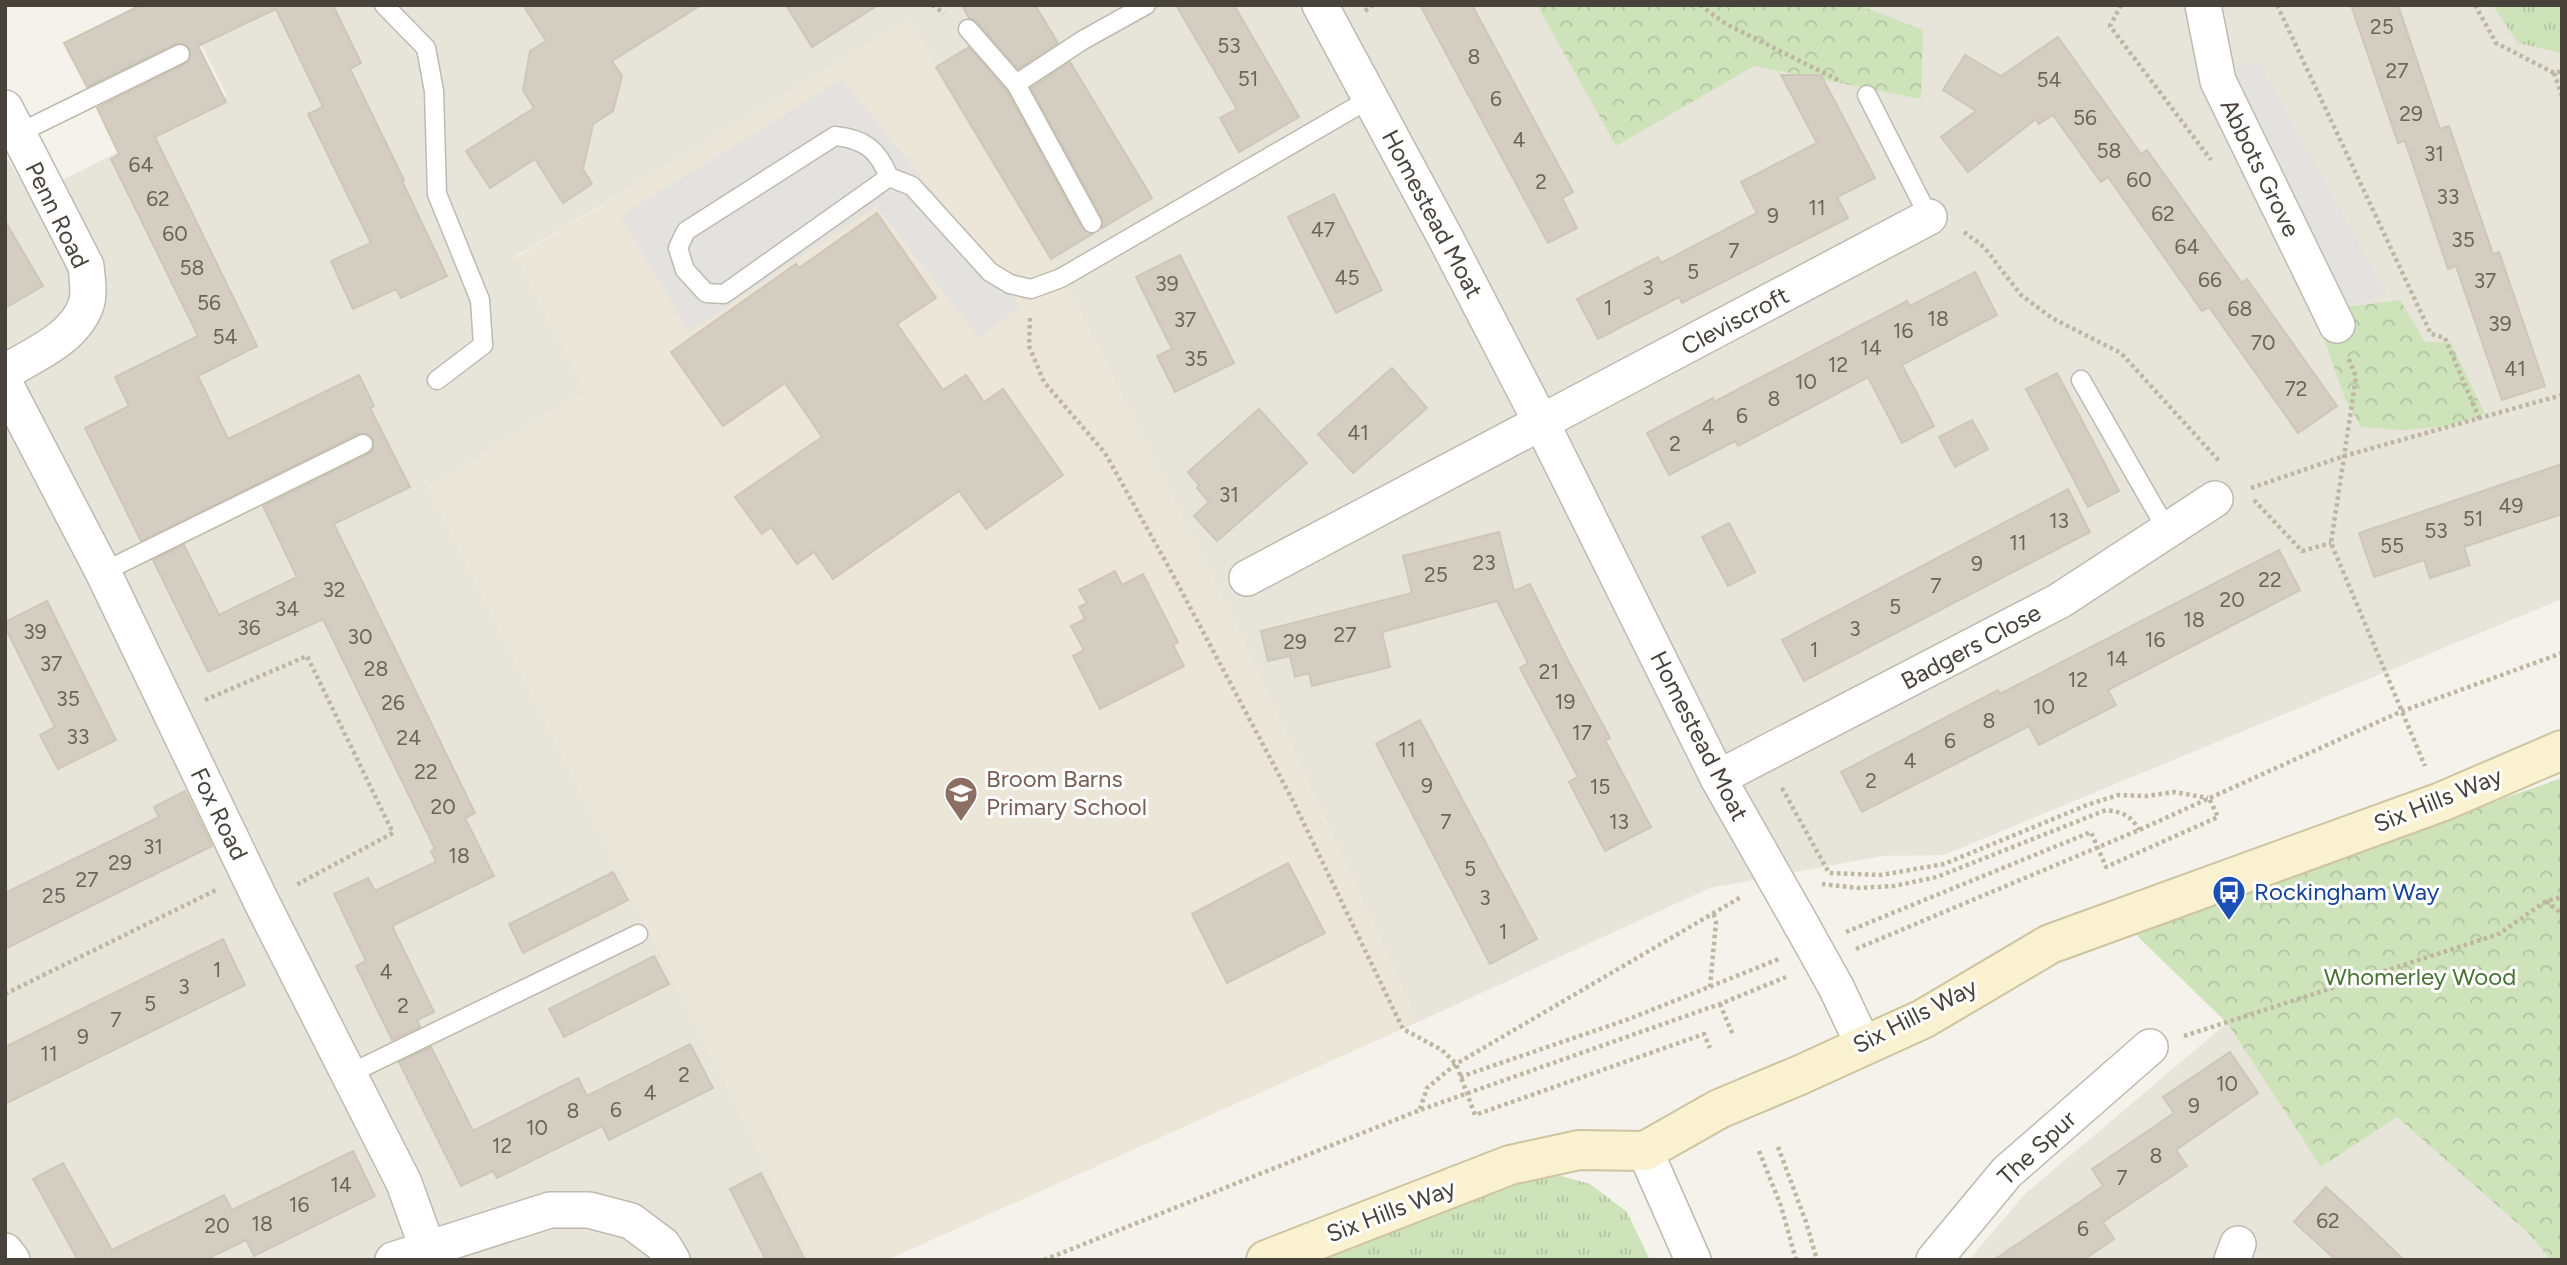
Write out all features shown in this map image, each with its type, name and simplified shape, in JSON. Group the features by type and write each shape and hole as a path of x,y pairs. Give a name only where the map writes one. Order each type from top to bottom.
{"street":[{"name":"Homestead Moat","path":"1320,5 1542,424 1718,778 1794,941 1836,987 1863,1044"},
{"name":"Abbots Grove","path":"2203,5 2218,81 2337,325"},
{"name":"Penn Road","path":"5,372 58,341 75,324 86,305 88,285 86,266 11,121"},
{"name":"Cleviscroft","path":"1542,424 1929,217"},
{"name":"Fox Road","path":"5,384 103,572 255,889 404,1183 427,1247"},
{"path":"1247,578 1542,424"},
{"name":"Badgers Close","path":"1718,778 2059,601 2166,530 2230,495"},
{"name":"Six Hills Way","path":"1266,1260 1510,1165 1579,1150 1645,1151 1719,1108 1800,1075 1863,1044 1923,1019 2050,944 2441,802 2562,750"},
{"name":"The Spur","path":"1934,1260 2007,1172 2150,1047"},
{"path":"1645,1151 1693,1260"},
{"path":"393,1260 550,1210 589,1210 631,1221 663,1245 672,1260"},
{"path":"5,1251 12,1260"}],"lane":[{"path":"384,5 426,48 435,90 437,194 480,300 483,345 437,380"},
{"path":"1016,84 1083,40 1146,5"},
{"path":"968,29 1016,84 1092,223"},
{"path":"11,121 180,54"},
{"path":"1867,95 1929,217"},
{"path":"889,177 724,294 706,293 685,270 678,248 687,231 835,136 857,138 881,158 889,177 912,186 990,272 1010,284 1031,289 1061,278 1371,98"},
{"path":"2081,380 2166,530"},
{"path":"103,572 362,444"},
{"path":"349,1074 638,934"}],"path":[{"path":"1699,5 1726,24 1867,95"},
{"path":"2277,5 2431,334 2445,338 2480,419"},
{"path":"2475,5 2496,43 2554,73 2562,71"},
{"path":"2554,73 2562,96"},
{"path":"1929,217 1964,232 1984,247 2021,295 2052,318 2121,353 2230,495 2302,551 2332,543"},
{"path":"1031,289 1029,346 1044,382 1105,453 1167,564 1293,801 1403,1029 1442,1050 1456,1064 1475,1115 1704,1034 1710,1048"},
{"path":"2337,325 2356,377 2332,543 2400,712 2441,802"},
{"path":"2230,495 2344,456 2562,395"},
{"path":"1763,755 1829,873 1881,875 1944,863 2118,795 2147,796 2174,792 2209,798 2400,712 2562,653"},
{"path":"5,994 393,833 307,656 172,715"},
{"path":"1838,935 2091,832 2106,867 2218,817 2209,798"},
{"path":"2150,1047 2499,934 2546,901 2562,897"},
{"path":"2546,901 2562,914"},
{"path":"1710,987 1716,922 1713,912"},
{"path":"1460,1077 1629,1019 1710,987 1794,941"},
{"path":"1720,1004 1733,1035"},
{"path":"1044,1260 1407,1115 1467,1094"},
{"path":"1778,1147 1817,1260"},
{"path":"1759,1151 1780,1206 1796,1260"}],"shaded area":[{"path":"181,5 2562,5 2562,599 1944,855 1882,856 1710,888 1418,1022 1235,624 1078,308 909,21 516,256 586,391 429,488 814,1260 5,1260 5,155 30,197 227,96"},
{"name":"Broom Barns Primary School","path":"909,20 1078,308 1235,624 1418,1022 887,1260 814,1260 429,488 585,391 516,257"},
{"path":"2257,59 2387,295 2320,314 2248,189 2199,87"},
{"path":"842,79 960,225 1020,307 979,338 876,206 689,332 620,216"},
{"path":"2227,1023 2321,1167 2397,1117 2527,1232 2551,1260 1969,1260 2025,1194"}],"green space":[{"path":"1537,5 1859,5 1923,30 1921,99 1754,66 1616,146"},
{"path":"2492,5 2562,5 2562,53 2518,43"},
{"path":"2400,300 2425,342 2451,343 2485,414 2445,427 2401,430 2361,427 2345,399 2322,333 2347,307"},
{"name":"Whomerley Wood","path":"2562,778 2562,1260 2551,1260 2527,1232 2397,1117 2321,1167 2227,1023 2129,928"},
{"path":"1554,1174 1590,1184 1627,1212 1650,1260 1306,1260 1510,1178"}],"building":[{"path":"141,5 333,5 361,63 350,69 447,276 401,298 396,289 353,309 331,261 371,243 308,114 323,107 276,9 198,46 226,102 155,137 257,346 198,376 228,439 359,375 374,406 370,408 410,487 334,524 475,813 465,818 494,876 392,926 434,1012 417,1020 420,1027 392,1040 356,966 366,961 334,894 368,878 375,891 436,862 431,851 435,849 323,619 208,672 153,560 184,545 219,615 297,577 263,506 368,454 373,450 373,440 369,434 358,434 141,541 85,428 129,406 115,377 198,336 111,159 119,154 97,108 185,64 190,60 190,50 186,44 175,44 87,87 64,43"},
{"path":"523,5 701,5 612,61 622,76 613,111 593,124 583,169 592,184 563,203 535,159 490,188 466,151 534,108 523,90 530,51 546,41"},
{"path":"786,5 878,5 812,47"},
{"path":"962,5 1035,5 1058,43 1018,69 977,22 969,18"},
{"path":"1176,5 1234,5 1299,117 1239,152 1220,118 1237,109"},
{"path":"1420,5 1472,5 1573,192 1562,198 1577,228 1548,243"},
{"path":"2351,5 2398,5 2440,129 2449,126 2493,254 2499,252 2545,386 2502,400 2456,266 2448,269 2405,141 2398,143"},
{"path":"2058,37 2141,154 2147,150 2242,283 2247,279 2337,406 2298,433 2209,307 2202,311 2108,177 2101,182 2053,115 2039,124 2036,119 1968,172 1941,137 1976,111 1943,90 1965,55 2001,76"},
{"path":"969,47 1007,91 1082,228 1092,234 1051,259 936,67"},
{"path":"1070,62 1152,198 1102,228 1102,218 1031,88"},
{"path":"1781,75 1821,75 1875,178 1837,197 1848,218 1682,303 1679,297 1598,339 1577,299 1658,257 1661,263 1757,213 1741,182 1817,143"},
{"path":"1334,194 1382,290 1336,313 1288,217"},
{"path":"877,213 936,298 897,324 943,390 966,375 984,402 1003,389 1063,475 986,529 959,491 833,579 814,552 797,564 771,527 762,534 735,497 822,437 785,383 723,426 671,352 796,264 799,268"},
{"path":"5,221 43,286 5,308"},
{"path":"1180,255 1234,363 1175,392 1157,356 1172,349 1136,277"},
{"path":"1975,272 1997,315 1902,365 1934,426 1902,443 1868,377 1738,446 1735,441 1669,475 1647,433 1713,398 1714,402 1907,301 1910,306"},
{"path":"1392,368 1427,408 1353,473 1318,434"},
{"path":"2057,373 2119,491 2088,507 2026,389"},
{"path":"1259,409 1307,463 1217,541 1194,516 1209,502 1188,472"},
{"path":"1972,420 1988,449 1955,467 1939,437"},
{"path":"2562,464 2562,514 2464,547 2470,565 2430,578 2424,560 2374,577 2359,533"},
{"path":"2068,489 2090,532 1804,681 1782,640"},
{"path":"1729,523 1755,572 1728,586 1702,537"},
{"path":"1499,532 1514,591 1530,584 1610,738 1605,740 1651,827 1605,851 1569,782 1578,777 1520,668 1528,663 1497,601 1382,632 1390,667 1312,686 1309,673 1295,677 1290,656 1268,661 1261,631 1412,593 1403,556"},
{"path":"2279,550 2300,590 2108,690 2116,705 2039,745 2029,726 1862,812 1841,772 1998,690 2000,694"},
{"path":"1115,571 1122,585 1143,574 1178,642 1173,645 1184,666 1100,709 1073,656 1084,650 1071,626 1085,619 1079,607 1087,603 1079,590"},
{"path":"47,601 116,740 58,769 40,735 55,727 5,627 5,622"},
{"path":"1420,720 1537,939 1490,964 1376,744"},
{"path":"185,791 212,846 5,949 5,893 159,817 154,807"},
{"path":"1288,863 1325,933 1227,983 1192,914"},
{"path":"613,872 628,900 523,953 509,924"},
{"path":"223,939 245,985 5,1104 5,1047"},
{"path":"654,956 669,984 564,1037 549,1009"},
{"path":"690,1044 713,1088 609,1140 602,1126 497,1178 493,1171 461,1186 399,1062 431,1047 473,1131 578,1078 587,1096"},
{"path":"2230,1052 2258,1093 2176,1150 2187,1166 2103,1222 2114,1239 2083,1260 1994,1260 2103,1186 2092,1169 2174,1113 2163,1097"},
{"path":"353,1151 375,1196 254,1256 246,1240 205,1260 78,1260 33,1179 63,1163 112,1250 224,1195 232,1210"},
{"path":"761,1173 805,1260 766,1260 730,1189"},
{"path":"2326,1187 2404,1260 2336,1260 2294,1222"}],"place":[{"name":"Broom Barns Primary School","path":"961,823"},
{"name":"Rockingham Way","path":"2229,922"}]}
